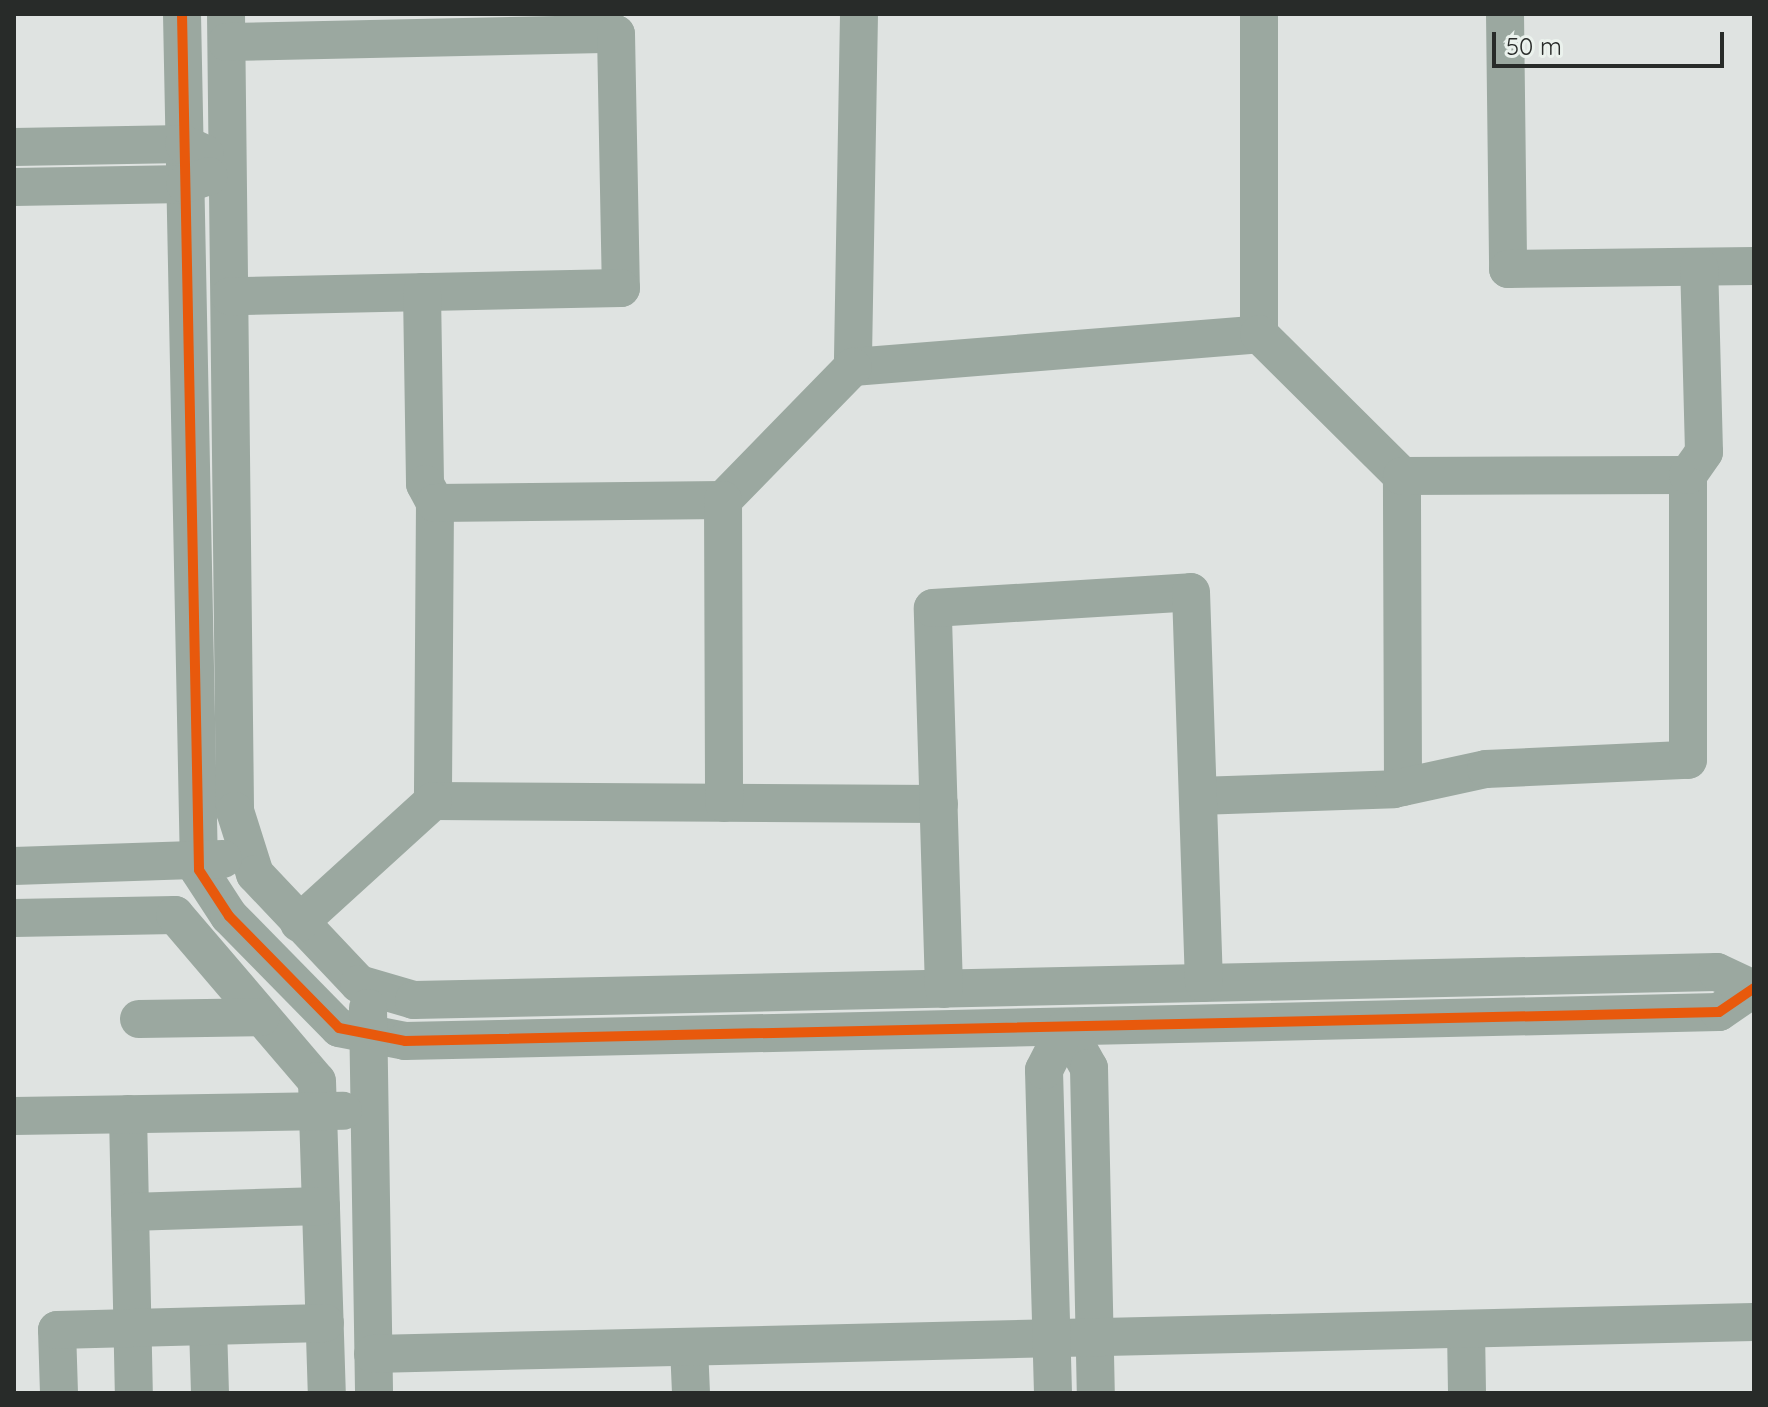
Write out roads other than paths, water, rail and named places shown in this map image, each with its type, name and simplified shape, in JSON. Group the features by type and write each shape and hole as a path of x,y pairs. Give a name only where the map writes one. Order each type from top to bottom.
{"street":[{"path":"182,14 198,860 229,916 339,1028 405,1041 1719,1012 1754,991"},
{"path":"853,367 859,14"},
{"path":"1259,14 1259,334 1402,476 1688,475"},
{"path":"1505,14 1508,269 1754,266"},
{"path":"230,296 621,288 616,34 414,26 226,28 235,811 255,874 359,984 414,1000 1717,972 1754,991"},
{"path":"14,147 184,144 230,168"},
{"path":"14,187 185,184 230,168"},
{"path":"1198,796 1403,787 1486,769 1688,760 1688,475 1704,452 1699,267"},
{"path":"422,292 425,484 435,503 433,801"},
{"path":"724,803 723,500 853,367 1259,334"},
{"path":"1402,476 1403,787"},
{"path":"435,503 723,500"},
{"path":"944,989 933,608 1191,592 1204,983"},
{"path":"299,923 433,801 939,804"},
{"path":"14,866 250,858"},
{"path":"14,918 175,915 317,1081 327,1393"},
{"path":"371,988 364,1033 374,1393"},
{"path":"139,1019 261,1017"},
{"path":"1066,1027 1089,1068 1096,1393"},
{"path":"1053,1393 1044,1070 1066,1027"},
{"path":"14,1116 366,1111"},
{"path":"128,1114 134,1393"},
{"path":"130,1212 321,1206"},
{"path":"373,1354 1754,1322"},
{"path":"59,1393 57,1330 325,1323"},
{"path":"208,1326 210,1393"},
{"path":"1466,1329 1467,1393"},
{"path":"689,1347 691,1393"}]}
